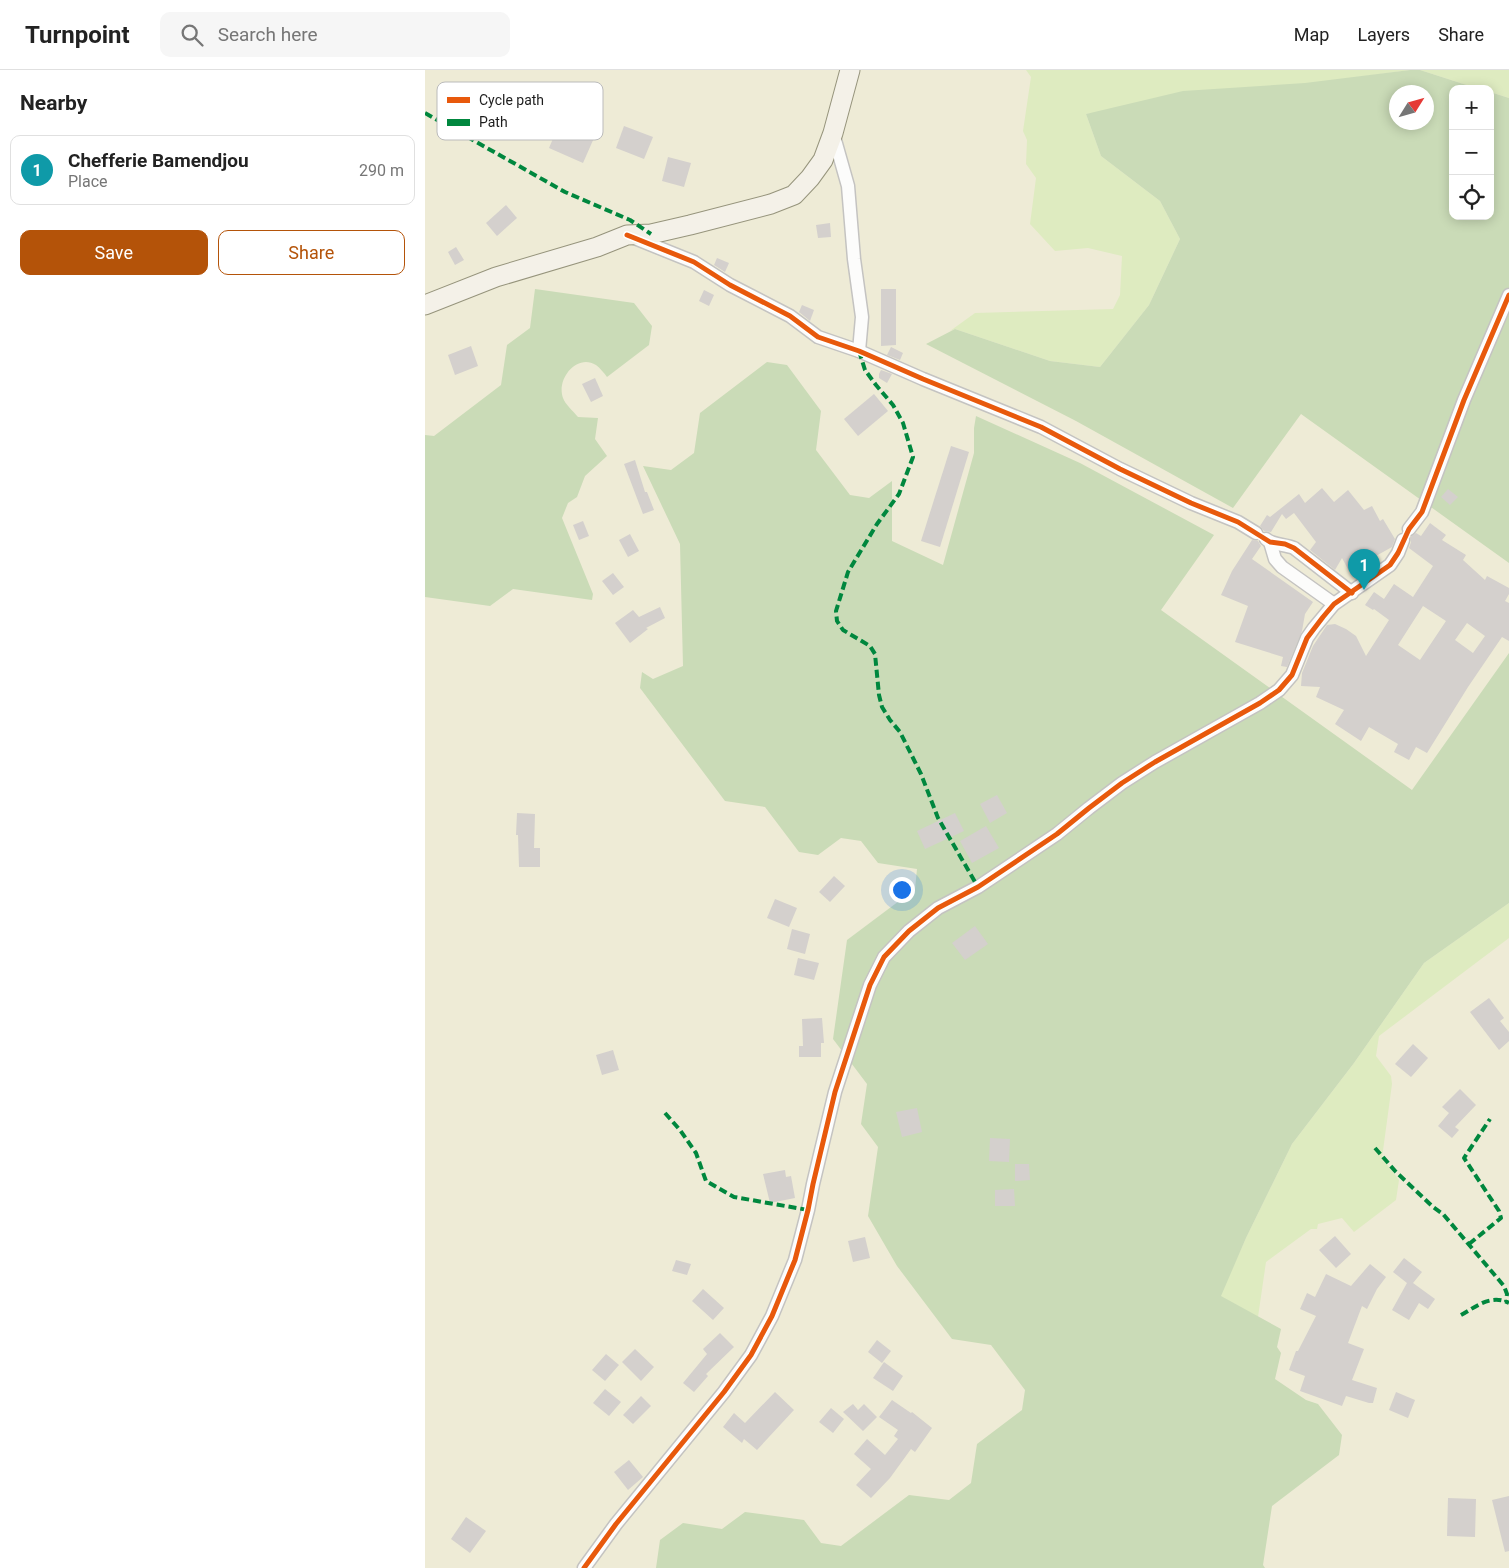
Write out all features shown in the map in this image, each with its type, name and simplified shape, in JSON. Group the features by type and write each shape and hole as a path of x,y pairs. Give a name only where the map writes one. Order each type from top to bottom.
{"main road":[{"path":"425,305 496,277 627,235 651,234 690,225 762,206 794,194 810,178 823,160 833,133 850,70"}],"street":[{"path":"833,133 848,186 854,260 862,317 859,351"},
{"path":"627,235 694,262 730,285 790,316 818,336 859,351 1041,428 1191,503 1238,522 1264,538 1294,548 1352,593"},
{"path":"584,1568 723,1392 751,1354 772,1316 795,1260 835,1092 870,985 884,957 909,931 938,908 978,887 1057,834 1122,783 1155,762 1260,703 1279,690 1292,675 1307,638 1335,604 1390,565 1398,553 1406,534 1421,512 1464,400 1509,295"},
{"path":"1264,538 1275,559 1282,567 1335,604"}],"shaded area":[{"path":"425,70 1509,70 1509,1568 425,1568"}],"green space":[{"path":"1026,70 1410,70 1086,114 1101,156 1160,201 1180,239 1149,305 1100,367 1050,361 955,329 950,331 975,313 1113,309 1120,295 1122,256 1088,248 1055,251 1030,224 1036,178 1026,164 1027,140 1023,131 1031,77"},
{"path":"1410,70 1420,70 1467,85 1449,85 1449,220 1494,220 1494,93 1509,98 1509,563 1301,414 1233,508 1076,421 926,344 955,329 1050,361 1100,367 1149,305 1180,239 1160,201 1101,156 1086,114 1183,91 1305,83"},
{"path":"1420,70 1509,70 1509,98 1494,93 1494,85 1467,85"},
{"path":"535,289 634,303 652,326 649,345 607,377 596,365 582,362 570,370 565,376 563,383 563,398 578,417 598,418 595,439 607,456 585,476 577,497 568,503 562,518 593,594 592,600 513,589 490,606 425,597 425,435 434,436 501,385 507,345 530,328"},
{"path":"767,362 787,365 821,411 816,450 850,495 869,498 892,481 892,541 943,565 974,453 976,416 1080,463 1214,535 1161,610 1412,790 1509,653 1509,903 1424,963 1354,1063 1292,1144 1246,1238 1221,1296 1281,1329 1277,1347 1281,1353 1275,1379 1306,1400 1318,1404 1342,1435 1339,1455 1272,1506 1263,1565 1265,1568 656,1568 660,1540 683,1523 722,1529 745,1512 804,1520 821,1543 841,1546 909,1495 949,1500 971,1483 977,1444 1022,1410 1025,1390 991,1345 952,1339 897,1266 868,1216 878,1147 861,1124 867,1084 833,1039 847,940 915,889 917,869 878,863 861,841 841,838 818,855 799,852 765,807 725,801 640,688 642,672 653,679 683,666 680,544 643,466 671,470 694,453 700,413"},
{"path":"1509,903 1509,938 1379,1036 1376,1056 1391,1076 1392,1084 1382,1158 1399,1180 1396,1200 1354,1232 1342,1218 1318,1224 1317,1229 1311,1229 1266,1262 1258,1317 1220,1296 1292,1144 1354,1063 1424,963"}],"building":[{"path":"624,126 653,137 644,159 616,148"},
{"path":"552,140 593,140 583,163 549,148"},
{"path":"668,157 691,163 684,187 662,181"},
{"path":"506,205 517,218 497,236 486,223"},
{"path":"830,223 831,237 818,238 816,225"},
{"path":"456,247 464,260 455,265 448,252"},
{"path":"717,258 729,263 725,272 714,265"},
{"path":"881,289 896,289 896,345 881,346"},
{"path":"704,290 714,295 709,306 699,301"},
{"path":"802,305 814,310 810,321 799,312"},
{"path":"471,346 478,366 455,375 448,355"},
{"path":"891,347 903,353 900,360 887,355"},
{"path":"881,370 892,374 887,383 879,378"},
{"path":"595,378 603,396 591,402 582,384"},
{"path":"874,394 888,411 858,436 844,419"},
{"path":"951,446 969,452 940,547 921,541"},
{"path":"635,460 645,492 647,492 654,510 643,514 624,464"},
{"path":"1322,488 1334,502 1348,490 1364,510 1372,506 1380,521 1383,519 1395,539 1392,547 1349,571 1342,558 1335,570 1310,550 1316,542 1294,513 1286,519 1282,514 1271,532 1264,531 1260,526 1267,515 1270,517 1299,494 1305,503"},
{"path":"1448,489 1458,497 1450,505 1441,497"},
{"path":"583,521 589,536 579,540 573,525"},
{"path":"1430,523 1446,535 1442,540 1466,555 1463,560 1485,580 1487,576 1509,588 1509,594 1505,601 1509,603 1509,641 1502,637 1427,753 1416,747 1409,760 1394,752 1398,744 1369,727 1361,741 1335,724 1344,710 1316,697 1320,687 1301,686 1302,673 1313,646 1327,625 1335,624 1356,636 1366,656 1389,620 1365,605 1374,592 1384,599 1394,584 1413,597 1433,566 1409,548 1410,537 1416,533 1421,536","holes":["1423,606 1446,621 1420,660 1398,645","1467,623 1485,636 1473,653 1455,640"]},
{"path":"630,534 639,551 628,557 619,540"},
{"path":"1252,540 1258,541 1261,546 1252,559 1313,602 1305,614 1302,631 1287,667 1281,666 1283,657 1235,642 1248,606 1221,595 1232,571"},
{"path":"613,573 624,587 613,595 602,581"},
{"path":"660,607 665,618 646,628 648,629 630,643 615,623 633,610 639,617"},
{"path":"997,795 1007,813 990,823 980,804"},
{"path":"517,813 535,814 534,848 540,848 540,867 519,867 518,835 516,835"},
{"path":"955,813 964,831 925,849 917,831"},
{"path":"986,826 999,848 972,863 960,841"},
{"path":"834,876 845,886 830,902 819,892"},
{"path":"775,899 797,908 789,927 767,918"},
{"path":"975,926 988,944 965,960 952,943"},
{"path":"792,929 810,934 805,954 787,949"},
{"path":"798,958 819,963 814,980 794,975"},
{"path":"1489,998 1504,1018 1500,1021 1509,1032 1509,1041 1499,1050 1470,1012"},
{"path":"822,1018 824,1043 821,1043 821,1057 799,1057 799,1046 803,1046 802,1019"},
{"path":"1413,1044 1428,1058 1411,1077 1395,1064"},
{"path":"613,1050 619,1070 602,1075 596,1055"},
{"path":"1460,1089 1476,1105 1455,1127 1459,1130 1452,1138 1438,1126 1449,1113 1442,1107"},
{"path":"917,1108 922,1132 902,1137 896,1112"},
{"path":"990,1138 1010,1139 1009,1162 989,1161"},
{"path":"1015,1164 1029,1164 1030,1180 1015,1181"},
{"path":"785,1170 786,1177 791,1176 795,1198 770,1203 763,1174"},
{"path":"1014,1189 1015,1206 995,1206 995,1190"},
{"path":"1335,1236 1351,1254 1336,1268 1319,1250"},
{"path":"865,1237 870,1258 853,1262 848,1241"},
{"path":"1404,1258 1422,1272 1413,1283 1435,1299 1428,1309 1419,1303 1409,1320 1392,1310 1407,1283 1393,1272"},
{"path":"676,1260 691,1264 687,1275 672,1271"},
{"path":"1370,1264 1386,1277 1377,1289 1367,1309 1362,1306 1348,1343 1364,1349 1352,1380 1377,1388 1373,1403 1346,1396 1342,1406 1300,1391 1305,1376 1289,1370 1296,1351 1298,1351 1316,1316 1300,1309 1307,1293 1315,1297 1326,1274 1351,1286"},
{"path":"703,1289 724,1308 713,1320 692,1301"},
{"path":"720,1333 734,1347 706,1374 708,1376 694,1392 683,1383 707,1354 703,1349"},
{"path":"877,1340 891,1351 882,1363 868,1352"},
{"path":"635,1349 654,1367 641,1381 622,1362"},
{"path":"606,1354 619,1365 605,1381 592,1370"},
{"path":"884,1362 903,1376 893,1391 873,1378"},
{"path":"605,1389 621,1402 609,1416 593,1403"},
{"path":"775,1392 794,1410 757,1450 744,1439 742,1443 723,1427 734,1413 745,1423"},
{"path":"1396,1392 1415,1400 1408,1418 1389,1410"},
{"path":"641,1396 651,1406 633,1424 623,1415"},
{"path":"892,1400 912,1412 932,1428 915,1452 911,1449 890,1478 871,1498 856,1485 871,1469 854,1454 867,1439 885,1455 898,1439 894,1436 898,1430 879,1417"},
{"path":"853,1404 858,1410 864,1404 877,1417 863,1431 843,1412"},
{"path":"831,1408 844,1419 833,1433 819,1422"},
{"path":"629,1460 643,1477 628,1490 614,1472"},
{"path":"1509,1496 1509,1551 1505,1552 1492,1500"},
{"path":"1448,1498 1476,1499 1475,1537 1447,1536"},
{"path":"466,1517 486,1531 470,1553 451,1539"}],"marked path":[{"path":"425,113 437,120"},
{"path":"473,140 565,192 630,220 651,234"},
{"path":"859,351 865,370 893,405 903,423 913,457 899,494 877,524 848,572 836,611 837,621 843,630 870,646 875,654 882,707 900,732 921,774 938,818 978,887"},
{"path":"665,1113 696,1153 706,1181 734,1197 808,1210"},
{"path":"1469,1244 1501,1218 1499,1211 1464,1158 1490,1119"},
{"path":"1375,1148 1396,1172 1443,1214 1504,1286 1507,1294 1506,1302"},
{"path":"1461,1315 1490,1300 1509,1303"}],"cycle path":[{"path":"627,235 694,262 730,285 790,316 818,337 859,351 1041,427 1120,469 1191,503 1238,522 1270,542 1285,544 1294,548 1352,593"},
{"path":"584,1568 616,1524 724,1392 751,1355 772,1316 795,1260 835,1092 870,985 884,957 909,931 938,908 978,887 1057,834 1122,783 1155,762 1260,703 1279,690 1292,675 1307,638 1323,617 1334,604 1390,565 1409,529 1422,512 1464,400 1509,295"}],"place":[{"name":"Chefferie Bamendjou","path":"1364,590"}]}
